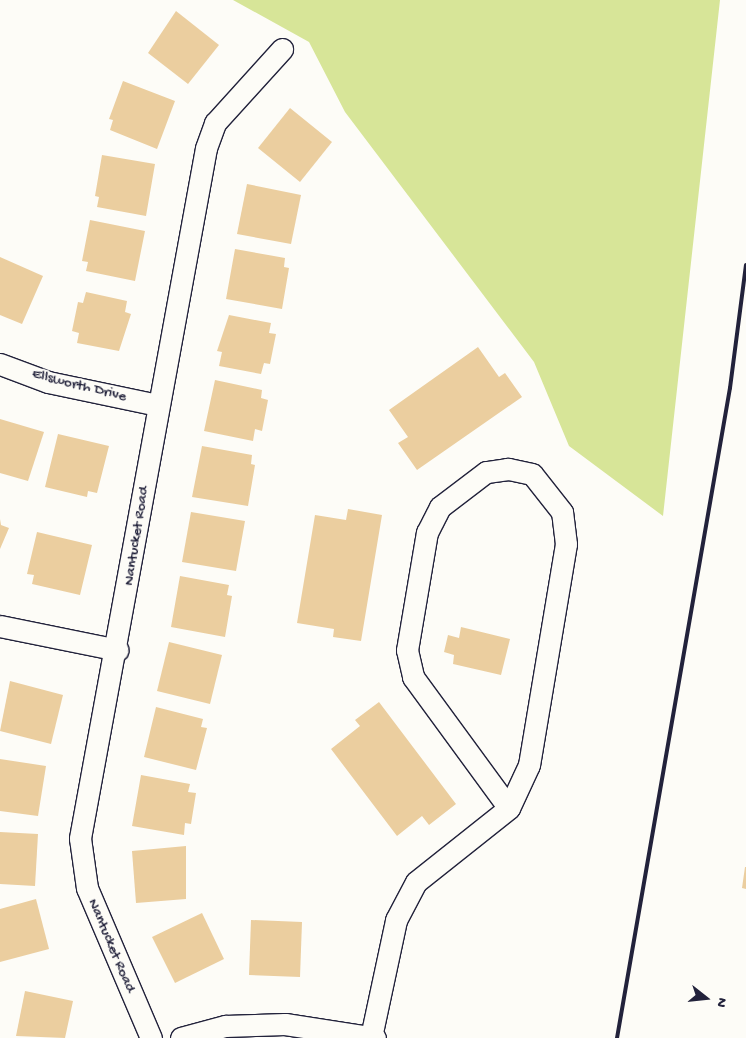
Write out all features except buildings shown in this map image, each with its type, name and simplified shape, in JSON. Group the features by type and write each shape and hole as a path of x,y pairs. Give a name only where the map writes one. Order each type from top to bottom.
{"street":[{"name":"Nantucket Road","path":"151,1038 87,888 80,838 118,650 158,405 206,148 215,123 282,49"},
{"name":"Ellsworth Drive","path":"0,364 48,382 158,405"},
{"path":"371,1037 396,920 416,882 509,808 528,765 566,544 562,512 532,474 508,469 486,472 440,507 427,532 407,650 413,677 509,808"},
{"path":"0,626 118,650"},
{"path":"181,1038 225,1026 285,1024 375,1038"}],"green space":[{"path":"233,0 720,0 663,516 569,446 534,362 345,112 309,42"}],"railway":[{"path":"617,1038 730,388 746,265"}]}
